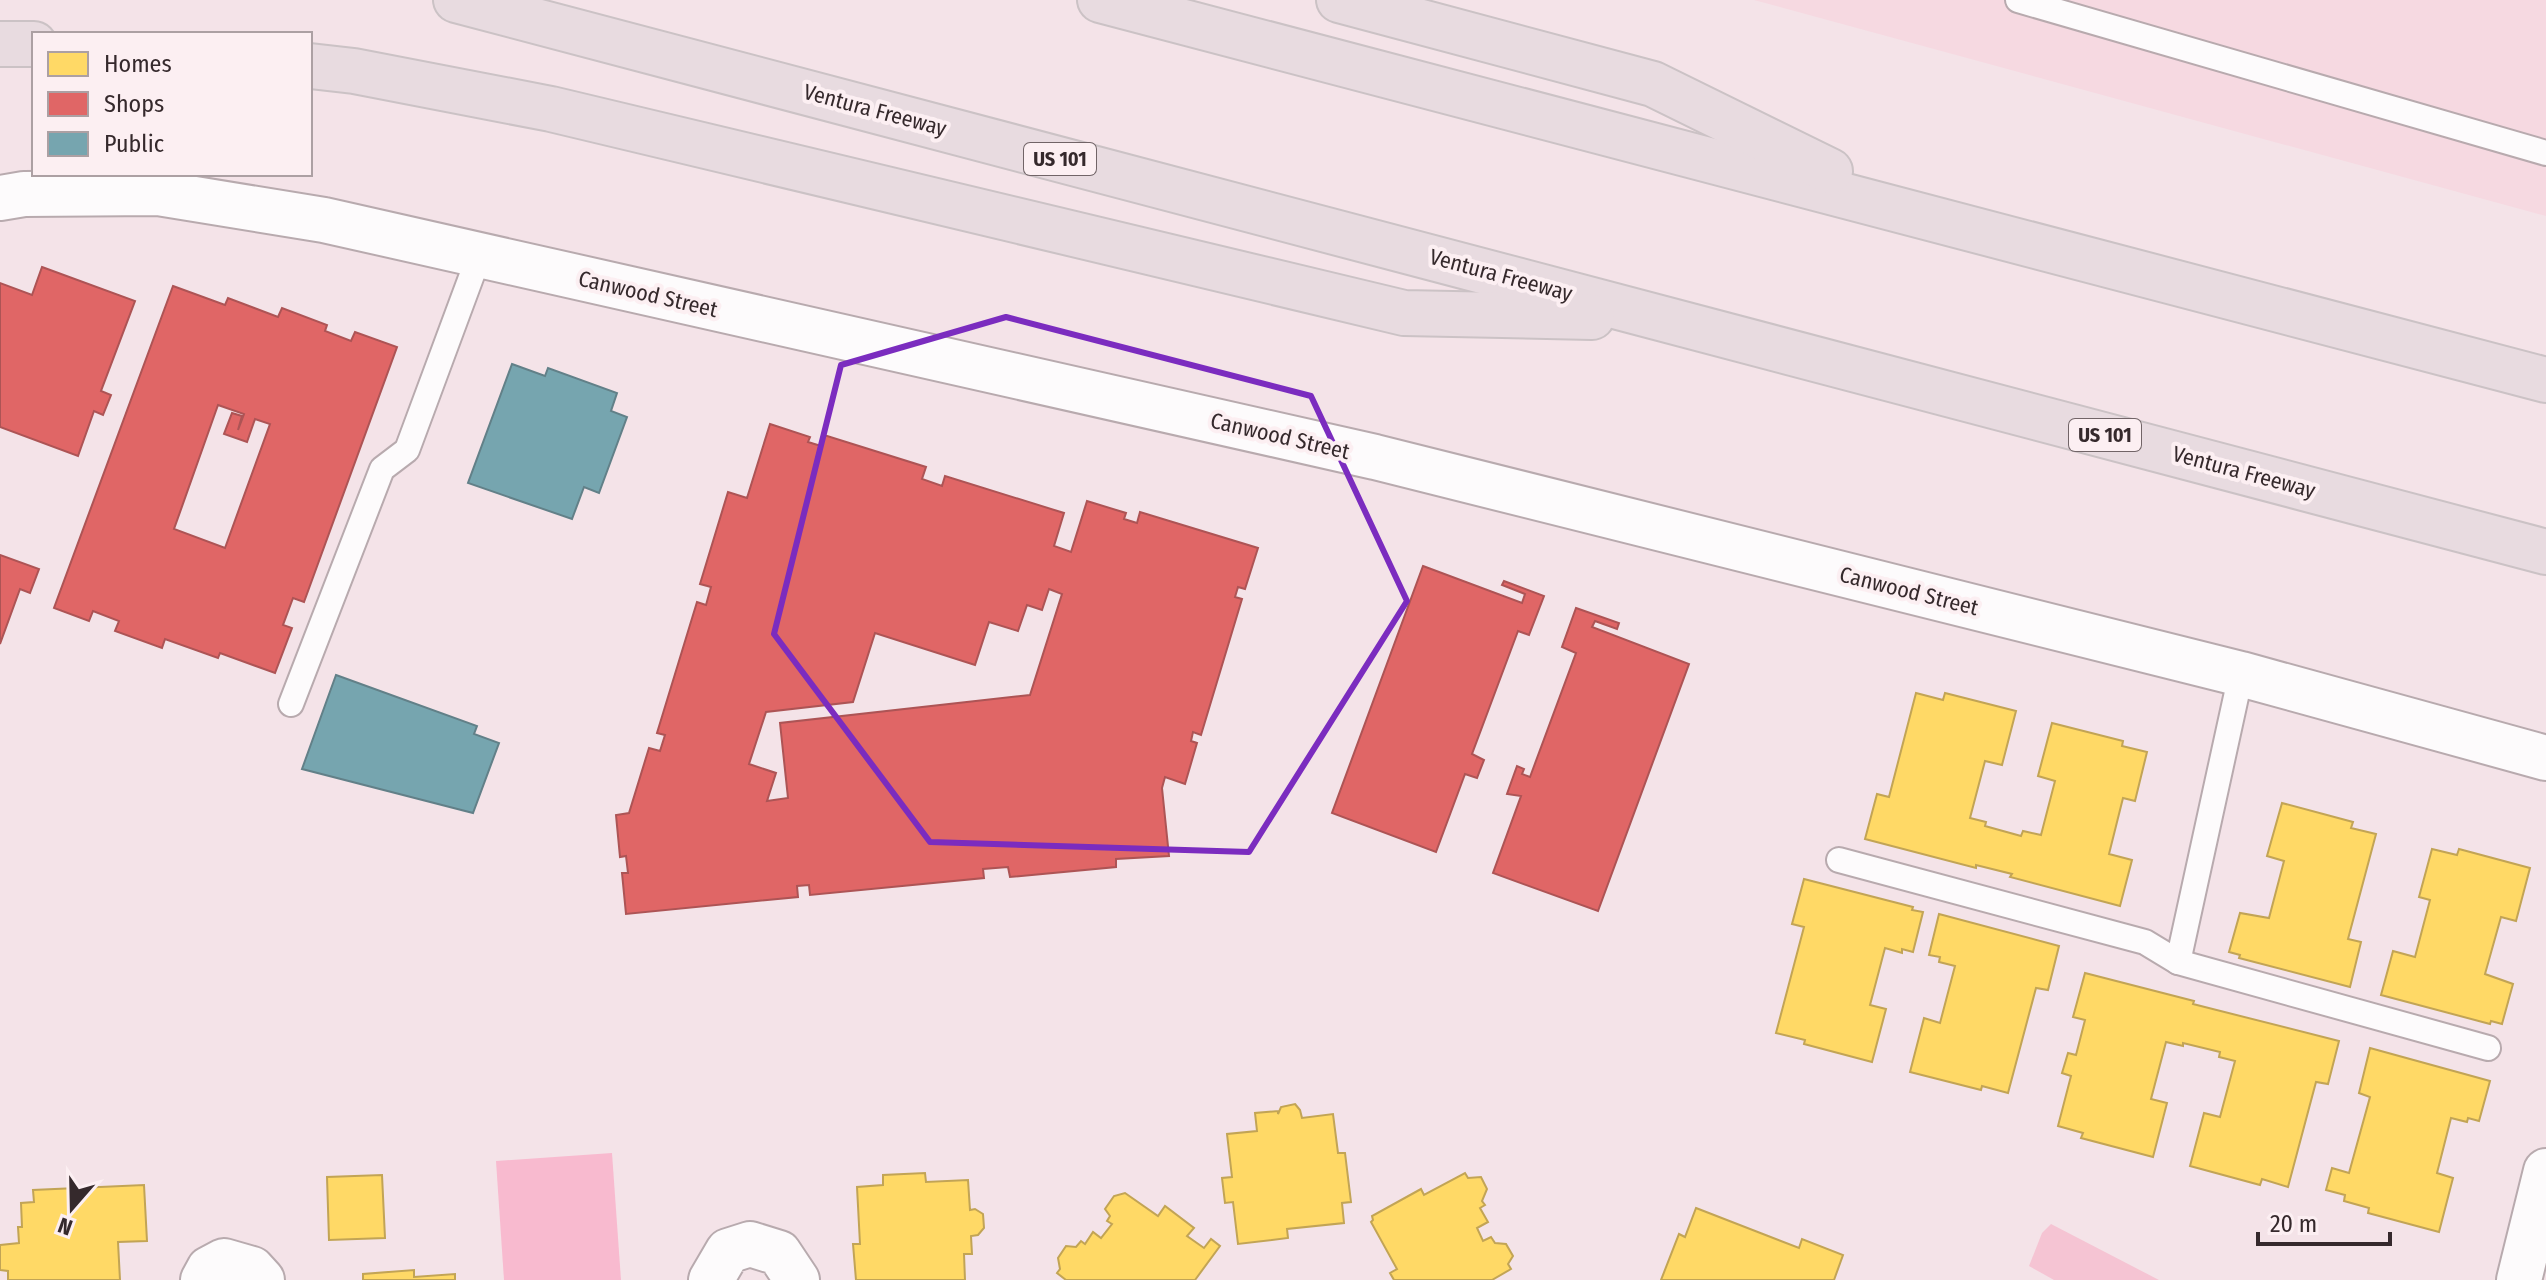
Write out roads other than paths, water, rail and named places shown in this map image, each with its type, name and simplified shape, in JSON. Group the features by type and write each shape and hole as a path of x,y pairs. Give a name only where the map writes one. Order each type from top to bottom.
{"highway":[{"name":"Ventura Freeway","path":"456,0 2546,552"},
{"path":"1100,0 2546,380"},
{"path":"1339,0 1653,84 1919,215"},
{"path":"0,44 32,44"},
{"path":"312,66 354,71 551,109 1404,313 1664,318"}],"street":[{"name":"Canwood Street","path":"0,198 24,194 158,193 324,220 1375,457 2241,674 2546,758"},
{"path":"2519,1280 2546,1171"},
{"path":"711,1280 728,1251 750,1244 779,1253 797,1280"},
{"path":"203,1280 209,1269 224,1261 252,1269 262,1280"}],"lane":[{"path":"2018,0 2546,153"},
{"path":"291,704 382,469 407,450 479,256"},
{"path":"2178,962 2241,674"},
{"path":"1839,860 2145,942 2178,962 2488,1048"}]}
